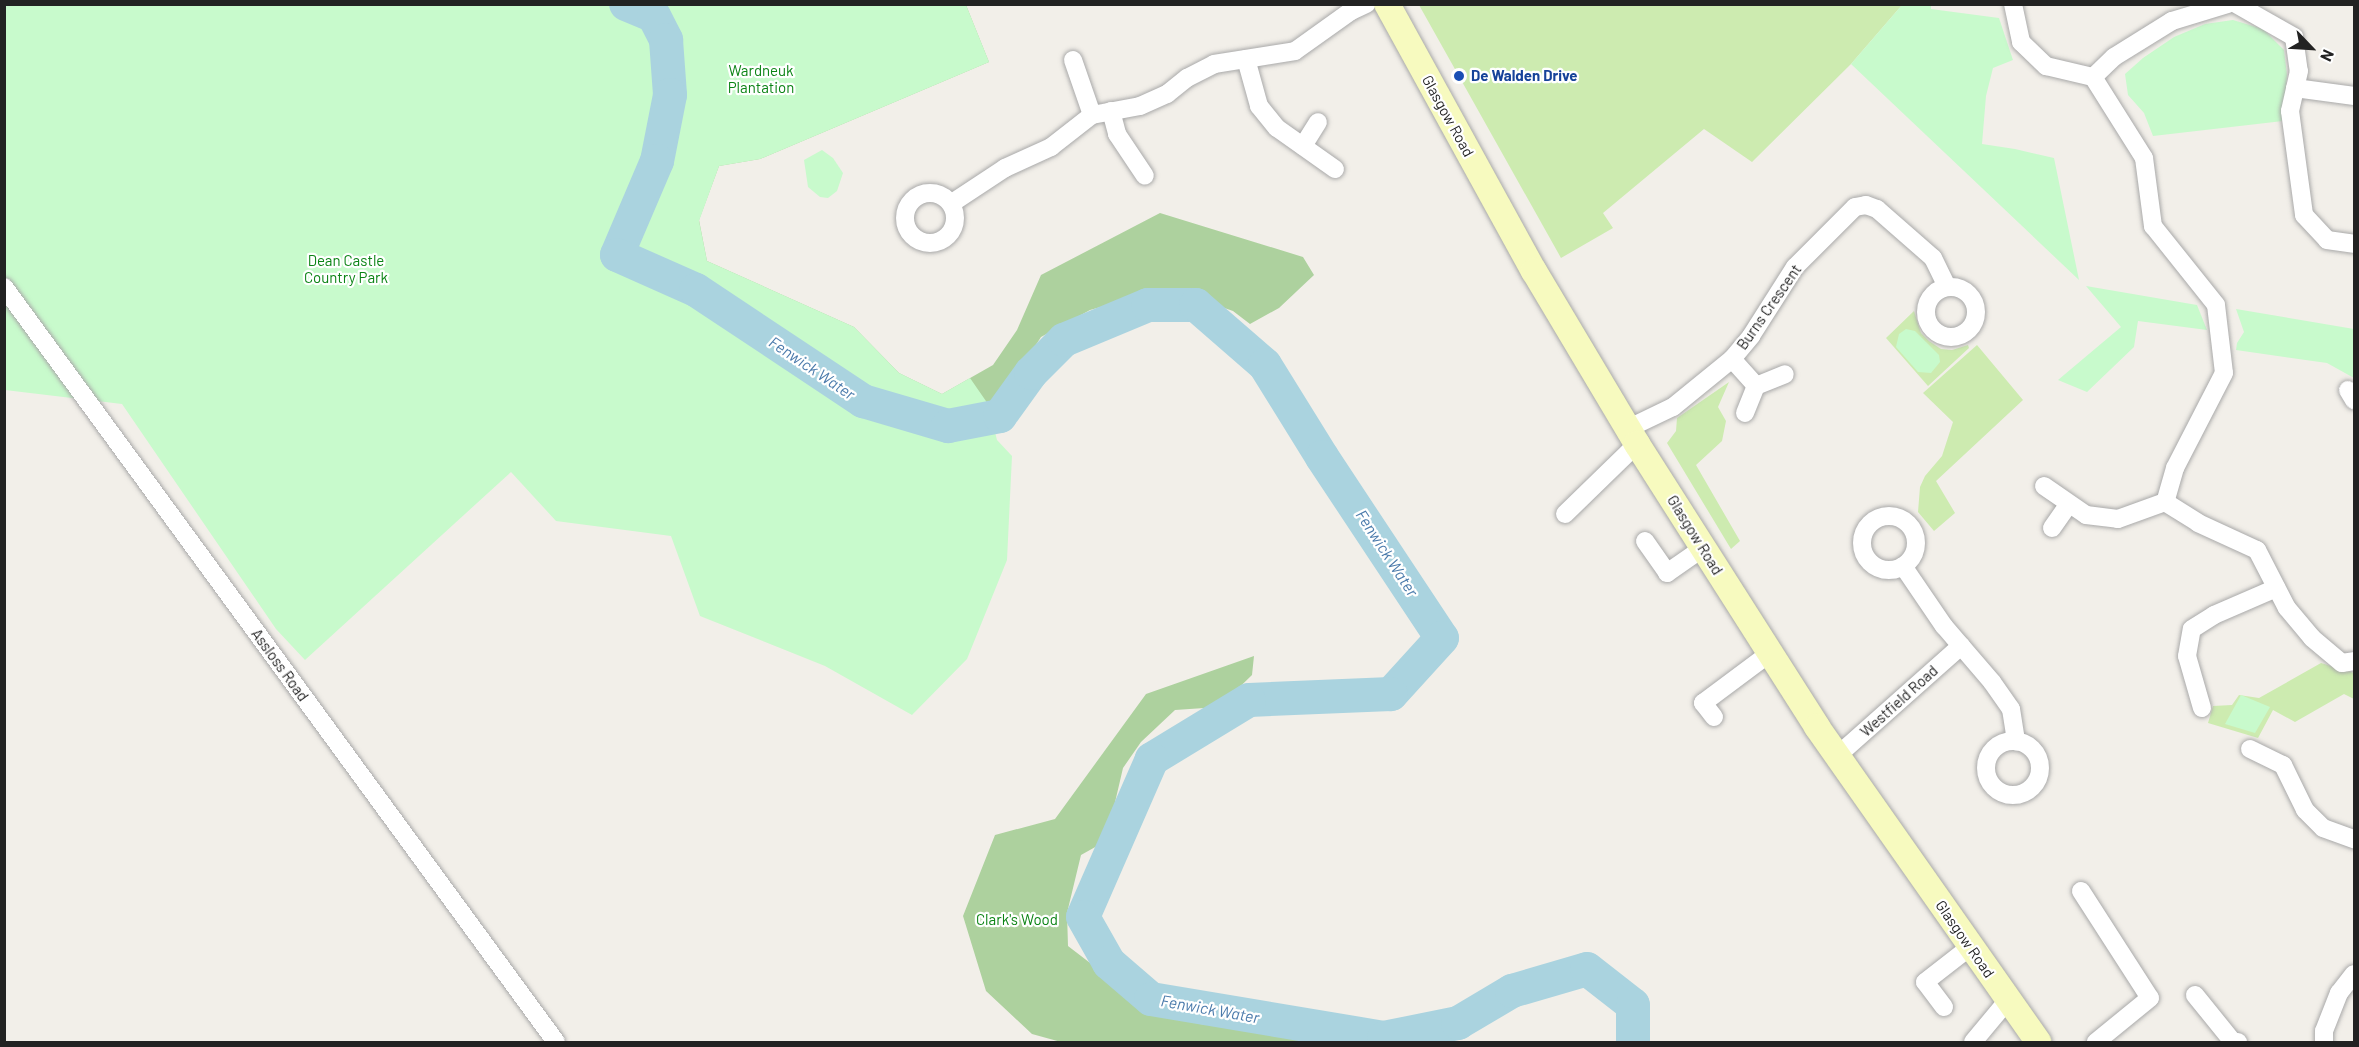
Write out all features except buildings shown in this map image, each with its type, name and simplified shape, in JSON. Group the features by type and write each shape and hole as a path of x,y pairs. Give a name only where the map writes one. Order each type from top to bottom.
{"main road":[{"name":"Glasgow Road","path":"1387,4 1534,271 1632,436 1837,756 2038,1042"}],"street":[{"path":"952,203 1005,168 1051,147 1092,115 1140,106 1167,94 1187,78 1214,64 1295,51 1351,11 1366,4"},
{"path":"2013,4 2021,42 2046,66 2093,77 2144,158 2153,226 2216,305 2224,373 2175,468 2165,502"},
{"path":"2236,4 2294,37 2299,70 2289,111 2304,215 2327,240 2355,244"},
{"path":"2093,77 2114,57 2172,21 2221,6"},
{"path":"1246,59 1259,106 1277,128 1335,169"},
{"path":"1072,60 1092,115"},
{"path":"2295,88 2355,96"},
{"path":"1111,111 1117,134 1145,176"},
{"path":"1303,146 1318,122"},
{"name":"Burns Crescent","path":"1565,514 1632,436 1732,359 1751,336 1794,267 1855,207 1866,204 1878,209 1933,258 1947,287"},
{"name":"Assloss Road","path":"4,287 556,1042"},
{"path":"1732,359 1756,386"},
{"path":"1745,413 1756,386 1785,374"},
{"path":"2044,486 2086,516 2118,519 2165,502"},
{"path":"2165,502 2198,523 2257,550 2287,608 2312,639 2342,663 2355,661"},
{"path":"2052,528 2069,504"},
{"path":"1646,541 1666,573 1703,548"},
{"path":"1903,566 1961,646 1992,682 2011,709 2016,742"},
{"path":"2202,708 2187,656 2192,629 2214,615 2276,588"},
{"name":"Westfield Road","path":"1837,756 1961,646"},
{"path":"1714,717 1703,703 1770,653"},
{"path":"2250,749 2283,765 2305,810 2323,828 2355,838"},
{"path":"2081,891 2150,998 2096,1042"},
{"path":"1944,1007 1925,981 1970,947"},
{"path":"2324,1042 2325,1031 2339,993 2355,974"},
{"path":"2195,995 2233,1042 2238,1042"},
{"path":"1973,1042 2008,1000"}],"green space":[{"name":"Dean Castle Country Park","path":"4,5 966,5 989,62 760,159 719,166 699,221 707,261 854,327 899,373 942,394 970,378 988,404 997,440 1012,456 1007,560 967,659 912,715 825,666 700,616 671,536 556,521 511,472 305,660 276,629 122,404 5,390"},
{"name":"Wardneuk Plantation","path":"966,5 989,62 760,159 719,166 699,220 707,261 854,327 899,373 942,394 993,365 1017,330 1041,275 1160,213 1303,257 1314,275 1279,308 1250,324 1233,311 1168,288 1090,310 1041,337 1017,374 988,404 952,409 738,291 648,214 670,176"},
{"path":"1419,5 1902,5 1851,64 1752,162 1704,129 1603,213 1613,228 1561,258"},
{"path":"1902,5 1931,5 1931,9 1999,18 2013,60 1993,68 1986,96 1982,144 2054,158 2079,280 1851,64"},
{"path":"2233,20 2263,29 2284,50 2287,75 2283,121 2153,136 2144,113 2128,95 2125,74 2143,58 2174,37 2205,24"},
{"path":"822,150 833,158 843,173 837,191 828,198 820,197 808,187 804,160"},
{"path":"2086,286 2197,305 2207,330 2138,321 2134,347 2087,392 2058,380 2121,327"},
{"path":"2236,309 2354,329 2354,378 2327,363 2236,350 2237,343 2244,332"},
{"path":"1914,311 1921,333 1929,341 1941,349 1952,350 1968,345 1969,348 1928,386 1886,338"},
{"path":"1906,329 1915,331 1939,355 1940,362 1931,373 1918,372 1896,347 1899,334"},
{"path":"1977,345 2023,400 1936,481 1955,513 1934,531 1918,512 1920,487 1925,476 1942,456 1953,422 1923,393"},
{"path":"1729,382 1718,407 1726,421 1722,441 1696,465 1740,541 1731,549 1667,443 1676,431 1677,418"},
{"name":"Clark's Wood","path":"1254,656 1252,675 1219,707 1175,710 1141,742 1123,768 1106,841 1081,855 1067,913 1068,946 1137,999 1200,1024 1286,1031 1333,1042 1061,1042 1032,1034 986,991 963,916 995,835 1055,819 1146,694"},
{"path":"2321,663 2354,673 2354,699 2344,694 2295,722 2273,710 2258,738 2208,723 2213,706 2232,705 2239,695 2259,698"},
{"path":"2241,695 2270,707 2255,733 2225,724"}],"waterway":[{"name":"Fenwick Water","path":"626,4 654,16 666,40 670,95 657,161 617,255 696,290 863,401 948,426 1000,416 1031,373 1064,340 1148,305 1196,305 1265,365 1322,457 1442,638 1391,694 1249,700 1152,759 1083,917 1109,963 1151,999 1384,1038 1458,1023 1512,991 1587,969 1633,1005 1633,1042"}],"place":[{"name":"De Walden Drive","path":"1459,76"}]}
